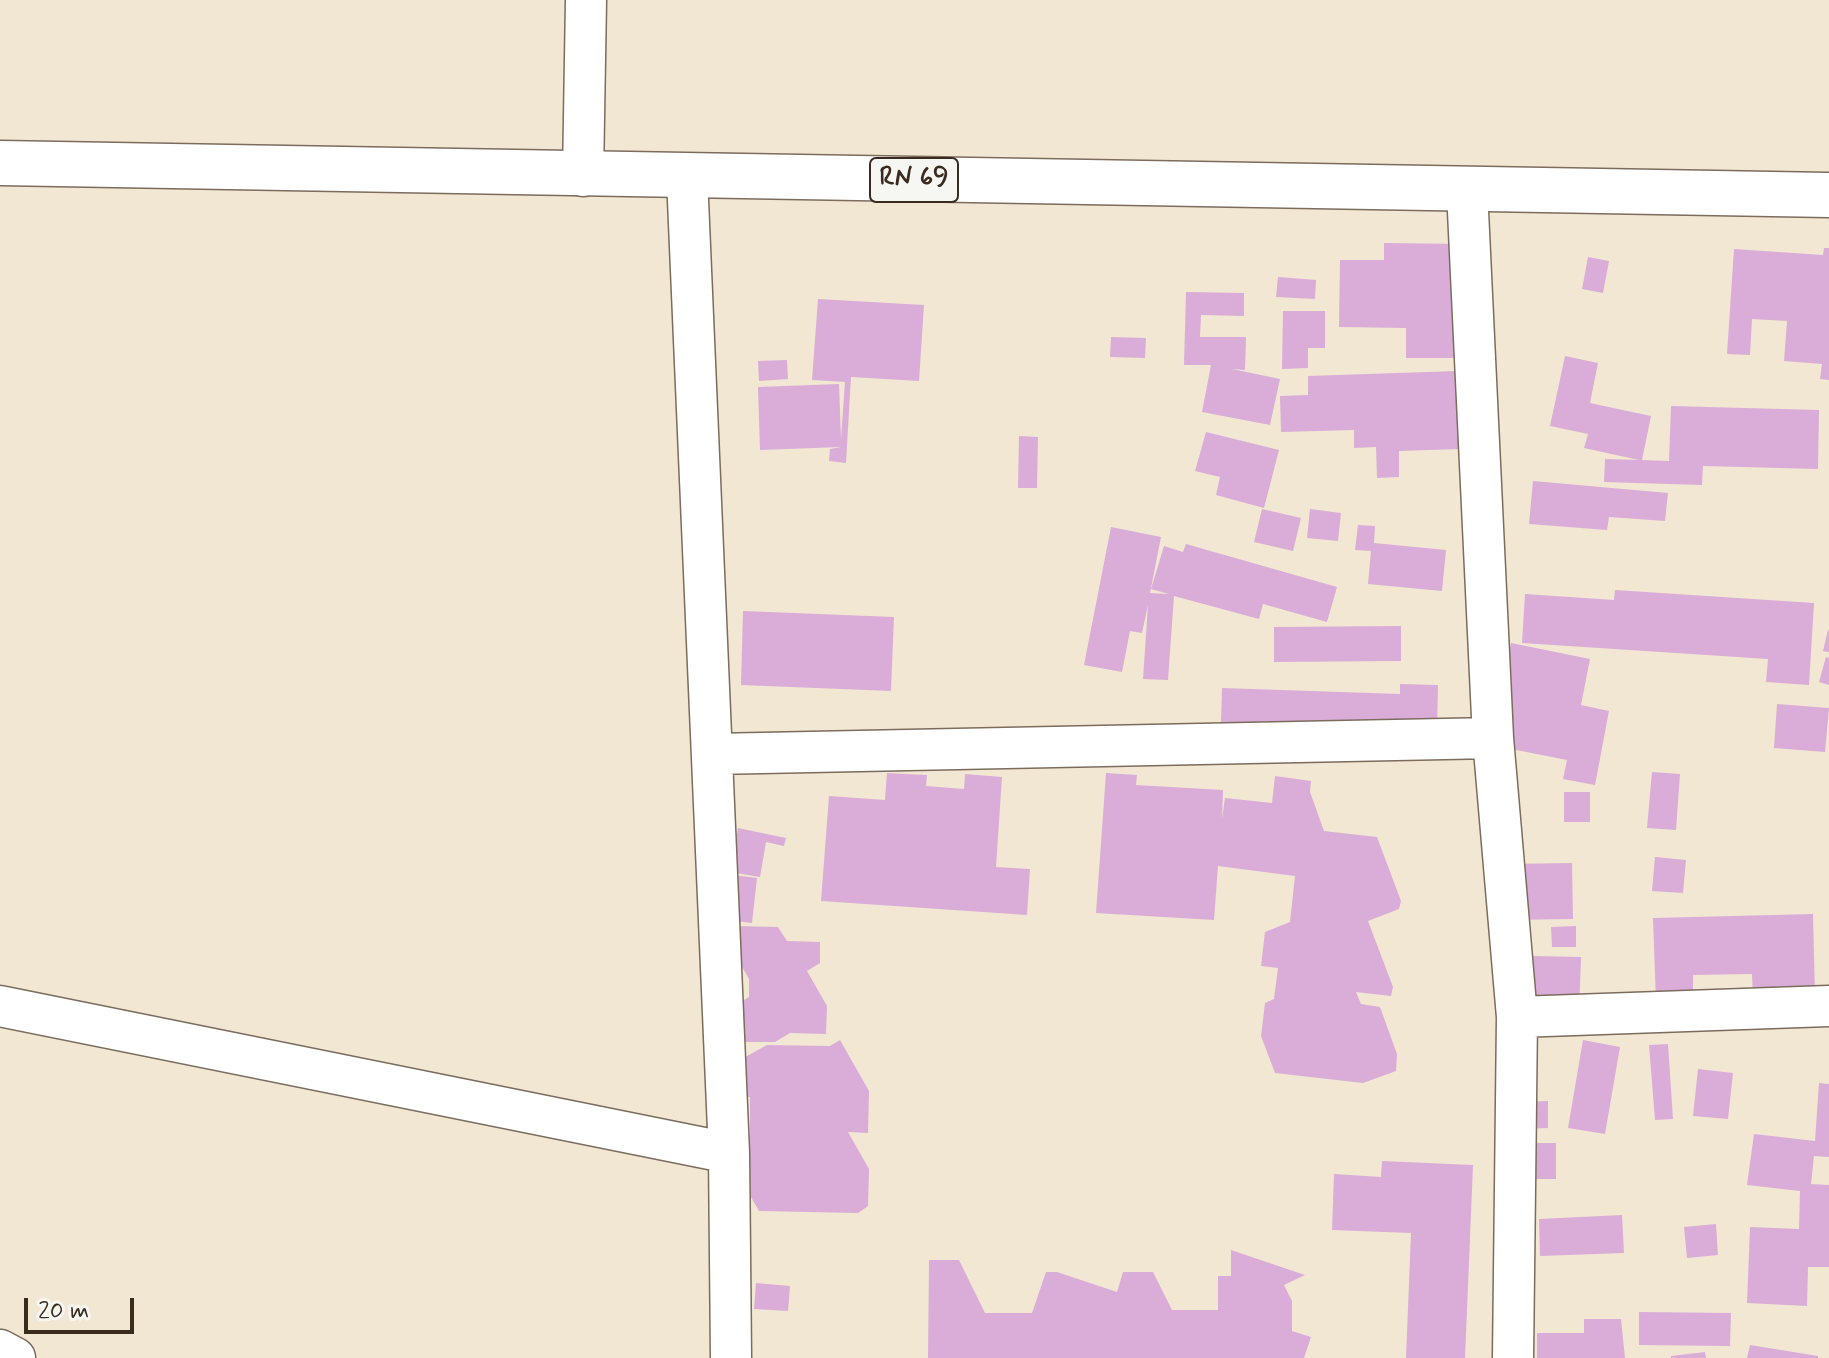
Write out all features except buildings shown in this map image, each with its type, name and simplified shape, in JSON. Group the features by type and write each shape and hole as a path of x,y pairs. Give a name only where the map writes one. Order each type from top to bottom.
{"main road":[{"name":"RN 69","path":"0,163 583,176 1829,195"}],"street":[{"path":"583,176 586,0"},
{"path":"687,177 729,1153 731,1358"},
{"path":"1467,190 1493,738 1517,1017 1513,1358"},
{"path":"713,754 1493,738"},
{"path":"0,1006 729,1153"},
{"path":"1517,1017 1829,1006"},
{"path":"0,1350 15,1358"}]}
